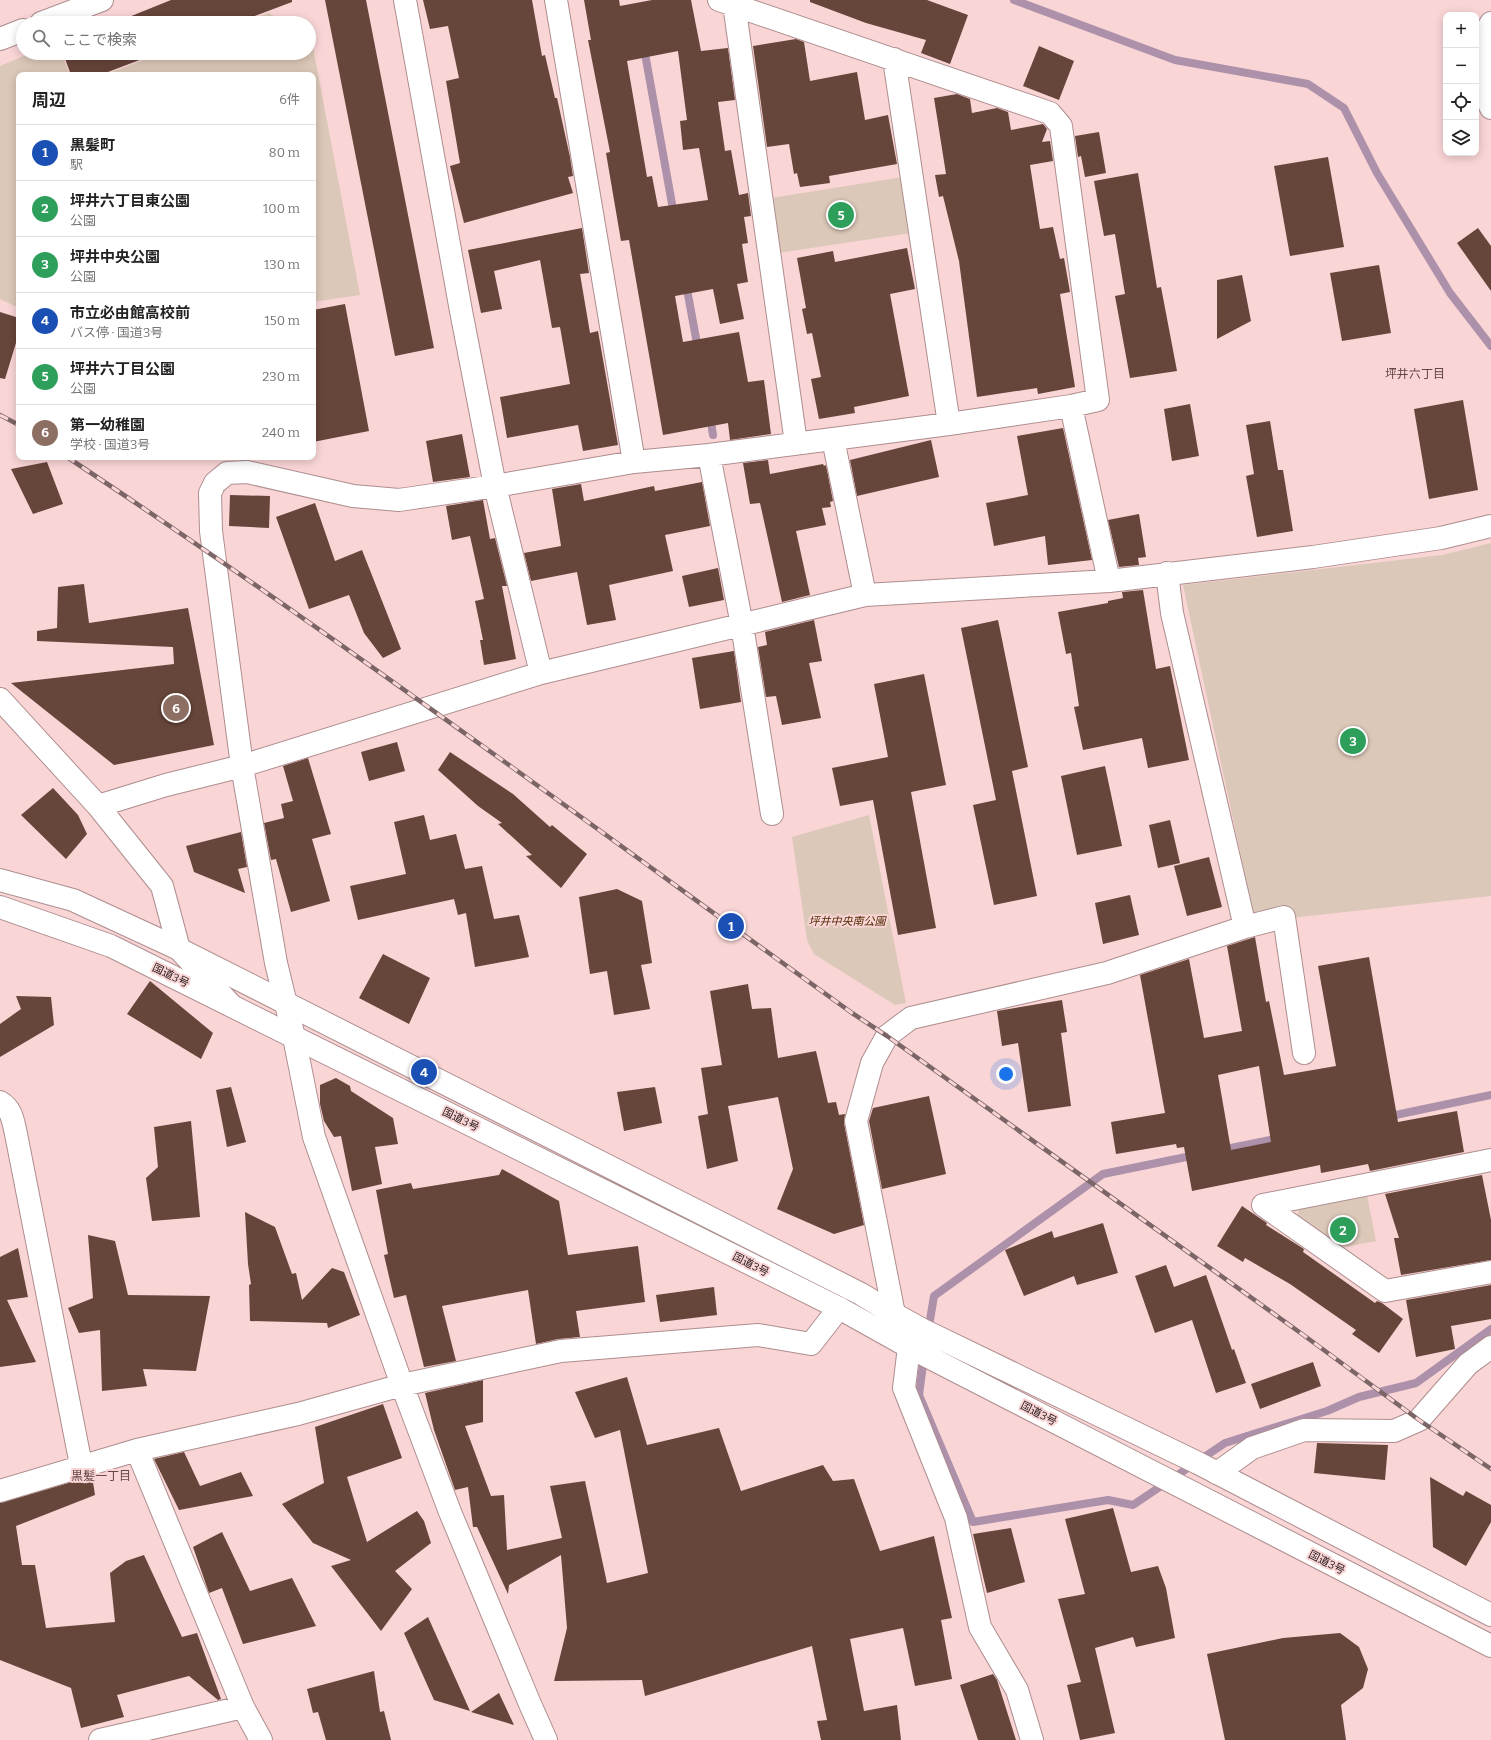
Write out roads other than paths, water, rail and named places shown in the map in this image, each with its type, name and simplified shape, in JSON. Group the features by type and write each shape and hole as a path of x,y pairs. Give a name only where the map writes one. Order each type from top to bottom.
{"main road":[{"path":"60,16 102,0"},
{"path":"404,0 460,311 495,486 541,673"},
{"path":"556,0 634,462"},
{"path":"546,1740 450,1512 402,1385 314,1137 294,1037 276,962 242,766 211,531 210,493 215,483 227,473 247,472 353,496 399,500 495,486 634,462 709,455 949,424 1071,406 1098,400 1062,126 1050,113 726,2 796,443"},
{"path":"1491,23 1484,36 1485,95 1491,108"},
{"path":"0,39 16,33"},
{"path":"894,59 949,424"},
{"path":"1071,406 1108,581"},
{"path":"834,439 865,594"},
{"path":"709,455 742,625 772,814"},
{"path":"98,806 166,785 242,766 541,673 865,594 1108,581 1167,572 1313,557 1441,538 1491,526"},
{"path":"1167,572 1172,613 1245,927"},
{"path":"0,699 98,806 162,886 180,948 230,1004"},
{"path":"0,880 73,900 180,948 862,1294 894,1314 1217,1472 1491,1615"},
{"name":"国道3号","path":"0,907 112,946 230,1004 839,1308 909,1347 1491,1646"},
{"path":"894,1314 856,1121 872,1063 887,1036 911,1018 1107,973 1245,927 1284,917 1304,1053"},
{"path":"0,1102 5,1105 12,1114 82,1465"},
{"path":"1491,1160 1263,1205 1385,1291 1491,1272"},
{"path":"0,1491 82,1465 136,1450 298,1414 402,1385 561,1351 758,1335 811,1344 839,1308"},
{"path":"909,1347 904,1388 956,1518 980,1627 1016,1690 1032,1740"},
{"path":"1217,1472 1252,1448 1304,1430 1394,1431 1418,1420 1468,1364 1491,1347"},
{"path":"136,1450 243,1706 261,1740"},
{"path":"100,1740 243,1706"}],"waterway":[{"path":"1014,0 1175,60 1308,84 1344,108 1377,173 1450,293 1491,346"},
{"path":"644,48 674,215"},
{"path":"686,284 698,349"},
{"path":"710,416 713,435"},
{"path":"1386,1117 1491,1095"},
{"path":"1221,1150 1280,1138"},
{"path":"928,1332 934,1296 1103,1174 1196,1155"},
{"path":"924,1357 919,1395 973,1522 1108,1500 1133,1505 1225,1443 1327,1411 1359,1397 1416,1383 1491,1329"}],"railway":[{"path":"0,415 16,423"},
{"path":"71,460 266,592 364,661 852,1013 887,1036 1302,1334 1419,1420 1491,1469"}],"place":[{"name":"坪井六丁目公園","path":"841,215"},
{"name":"第一幼稚園","path":"176,708"},
{"name":"坪井中央公園","path":"1353,741"},
{"name":"黒髪町","path":"731,926"},
{"name":"市立必由館高校前","path":"424,1072"},
{"name":"坪井六丁目東公園","path":"1343,1230"}],"district":[{"name":"坪井六丁目","path":"1415,374"},
{"name":"黒髪一丁目","path":"101,1476"}],"park label":[{"name":"坪井中央南公園","path":"847,921"}]}
